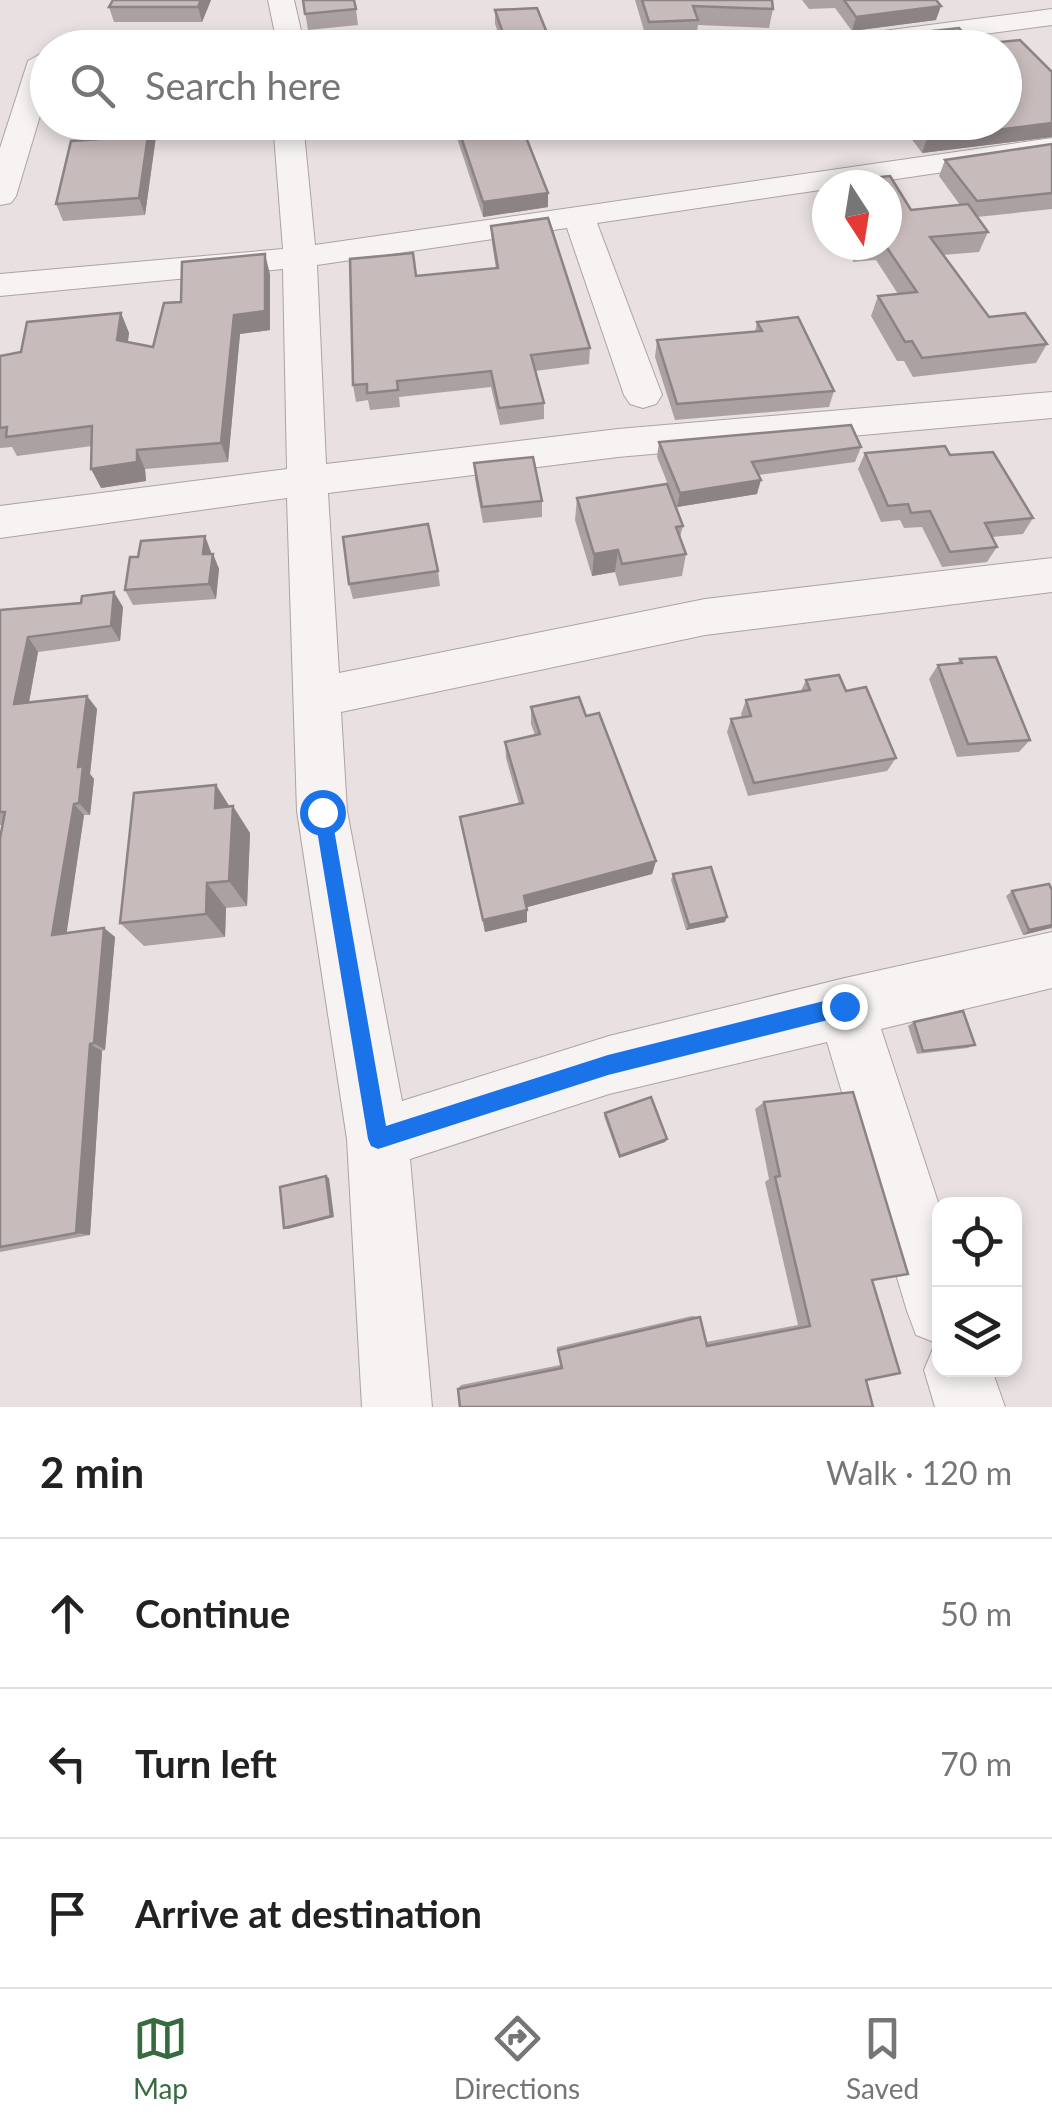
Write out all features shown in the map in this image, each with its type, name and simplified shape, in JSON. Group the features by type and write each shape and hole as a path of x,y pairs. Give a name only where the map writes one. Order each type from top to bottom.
{"street":[{"path":"282,0 288,30"},
{"path":"952,30 1052,17"},
{"path":"0,196 30,100"},
{"path":"290,140 300,257 322,812 331,877 360,1015 378,1139 396,1407"},
{"path":"0,285 300,257 1052,147"},
{"path":"579,217 643,395"},
{"path":"0,522 618,444 1052,405"},
{"path":"317,698 705,617 1052,575"},
{"path":"378,1139 608,1065 844,1006 1052,960"},
{"path":"844,1006 933,1287"},
{"path":"960,1377 970,1407"}],"building":[{"path":"113,0 201,0 198,7 109,7"},
{"path":"303,0 354,0 356,9 305,14"},
{"path":"642,0 772,0 773,9 693,6 698,20 649,22"},
{"path":"844,0 936,0 941,6 856,17"},
{"path":"537,8 546,30 502,30 495,10"},
{"path":"1022,42 1052,72 1052,123 1022,127"},
{"path":"147,140 139,198 56,204 71,141"},
{"path":"462,140 527,140 548,193 483,202"},
{"path":"1052,144 1052,193 977,201 945,160"},
{"path":"902,195 911,210 968,204 988,232 930,237 989,317 1025,313 1047,344 922,358 912,341 905,342 878,296 917,292 895,260 902,260"},
{"path":"548,218 590,348 531,355 544,403 499,408 491,371 397,381 398,390 367,393 367,384 353,385 350,259 413,253 416,276 498,268 491,226"},
{"path":"265,254 265,311 234,315 221,443 137,450 137,462 91,469 92,426 6,437 7,427 0,428 0,356 21,352 27,322 121,313 117,340 153,347 164,303 181,302 182,262"},
{"path":"798,317 834,391 677,404 657,340 762,331 757,322"},
{"path":"851,425 861,447 752,462 761,480 680,493 659,442"},
{"path":"945,446 950,455 993,452 1033,518 985,523 997,547 950,552 930,511 911,513 908,504 888,506 865,453"},
{"path":"533,457 542,501 482,507 474,463"},
{"path":"667,484 683,526 676,527 686,554 622,564 618,550 594,554 577,498"},
{"path":"428,524 438,571 349,584 343,537"},
{"path":"205,536 203,554 213,554 209,584 125,590 130,557 138,557 141,541"},
{"path":"114,592 111,626 28,637 14,704 87,696 78,767 83,766 79,803 74,804 52,935 104,928 94,1043 90,1044 76,1233 0,1247 0,838 5,812 0,812 0,610 81,603 82,596"},
{"path":"996,657 1030,740 968,744 938,665"},
{"path":"839,675 846,691 866,687 896,758 754,783 731,719 751,716 746,700 810,690 806,680"},
{"path":"579,697 586,716 599,713 656,861 524,896 527,910 483,920 460,817 523,803 505,742 540,734 531,707"},
{"path":"216,785 215,808 233,806 229,881 207,883 206,914 120,923 134,793"},
{"path":"711,867 727,917 689,925 673,874"},
{"path":"1049,884 1052,925 1029,930 1012,891"},
{"path":"963,1011 975,1045 923,1051 914,1022"},
{"path":"853,1092 908,1274 872,1280 900,1373 866,1380 873,1407 460,1407 458,1389 562,1368 558,1350 700,1317 707,1346 810,1326 775,1177 780,1176 764,1102"},
{"path":"651,1097 667,1139 620,1156 605,1113"},
{"path":"326,1176 331,1216 284,1228 280,1187"}],"route":[{"path":"322,812 334,893 360,1015 378,1139 608,1065 844,1006"}]}
